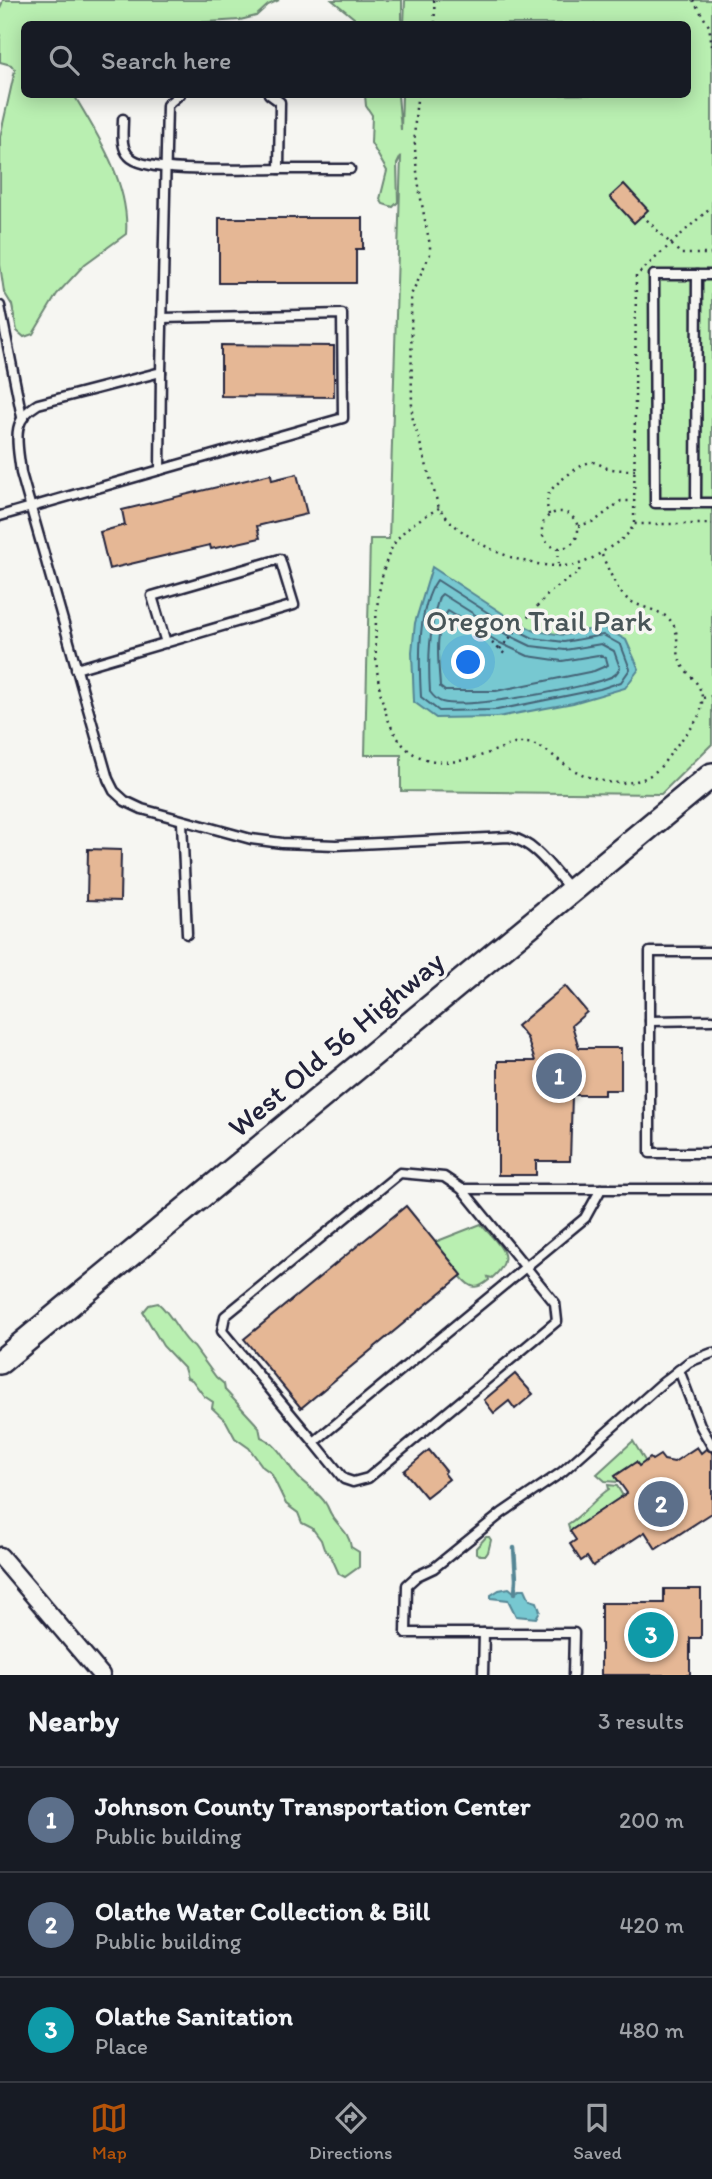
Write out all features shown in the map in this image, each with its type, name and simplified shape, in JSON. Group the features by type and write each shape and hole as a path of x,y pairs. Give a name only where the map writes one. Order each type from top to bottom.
{"main road":[{"name":"West Old 56 Highway","path":"0,1362 712,775"}],"street":[{"path":"0,1556 101,1675"}],"lane":[{"path":"160,470 167,105 175,98"},
{"path":"274,98 280,102 279,169"},
{"path":"123,119 123,145 130,158 165,169 350,169"},
{"path":"712,275 654,275 655,503 712,503"},
{"path":"696,275 696,503"},
{"path":"0,306 22,417"},
{"path":"0,516 343,418 342,314 162,318"},
{"path":"161,372 38,404 24,412 18,423 19,460 30,508 108,779 114,791 125,801 142,809 182,822 251,839 282,843 336,845 509,837 518,839 536,852 571,890"},
{"path":"76,669 166,643 294,605 280,559 152,596 166,643"},
{"path":"182,822 187,934"},
{"path":"712,952 650,952 650,1153 712,1153"},
{"path":"650,1021 712,1020"},
{"path":"400,1173 444,1177 462,1189 555,1303 557,1321 368,1478 353,1482 344,1479 222,1331 225,1316 400,1173"},
{"path":"462,1189 712,1189"},
{"path":"314,1442 585,1219 601,1189"},
{"path":"573,1675 573,1633 406,1633 407,1585 417,1576 434,1568 502,1513 562,1472 679,1370 701,1356 712,1353"},
{"path":"679,1370 700,1425 712,1446"},
{"path":"483,1675 484,1633"}],"path":[{"path":"433,0 435,21"},
{"path":"693,0 709,26 712,46"},
{"path":"417,98 414,115 414,152 430,245 429,254 411,295 412,416 439,508 446,518 489,548 514,560 558,565 580,564 601,553 631,532 634,524 712,524"},
{"path":"642,215 681,254 712,254"},
{"path":"549,515 548,495 552,488 563,482 581,465 594,462 616,470 635,470"},
{"path":"578,526 595,521 621,501 634,501"},
{"path":"439,508 403,531 393,546 377,599 377,673 393,732 412,753 430,760 446,762 469,759 513,743 528,743 547,751 586,778 624,783 656,772 701,714 703,698 697,683 682,664 676,646 674,625 663,615 624,597 601,553"},
{"path":"565,512 578,526 573,543 568,547 556,548 548,544 542,535 543,521 549,515 565,512"},
{"path":"556,548 558,565"},
{"path":"500,649 550,592 579,572 580,564"},
{"path":"492,643 507,656"},
{"path":"703,698 712,696"}],"green space":[{"path":"3,0 279,0 268,5 256,16 240,20 21,21 21,98 76,98 118,179 126,216 126,234 85,264 57,294 33,334 24,337 17,331 12,305 4,292 0,265 0,137 15,70 11,65 0,62 0,9"},
{"path":"332,0 402,0 402,21 354,21 354,18"},
{"name":"Oregon Trail Park","path":"405,0 712,0 712,744 661,794 401,791 401,755 365,755 370,539 389,539 401,156 397,164 398,202 393,207 383,204 380,199 387,171 371,143 372,115 366,106 365,98 398,98 401,130 402,98 691,98 691,21 404,21"},
{"path":"481,1224 503,1251 504,1263 492,1278 488,1277 489,1280 485,1283 474,1287 461,1277 435,1242"},
{"path":"158,1303 224,1384 225,1390 259,1427 261,1437 273,1444 298,1477 323,1500 348,1537 351,1547 359,1552 359,1567 345,1577 339,1574 331,1556 312,1528 302,1523 298,1513 286,1504 271,1473 249,1448 235,1438 226,1421 212,1408 213,1402 187,1378 184,1368 163,1346 143,1312 149,1305"},
{"path":"633,1441 647,1464 644,1473 636,1462 615,1476 619,1482 605,1481 597,1474"},
{"path":"608,1485 617,1486 623,1496 570,1531 568,1524 609,1489"},
{"path":"486,1537 491,1540 488,1552 486,1555 480,1555 476,1553 476,1548"}],"water":[{"path":"432,567 511,619 535,631 564,635 603,627 626,640 639,669 625,688 573,703 498,717 436,718 414,702 412,652 415,623"},
{"path":"509,1588 515,1593 519,1589 525,1589 530,1600 537,1602 540,1611 536,1618 516,1616 508,1600 491,1598 491,1595 499,1590"}],"building":[{"path":"624,184 648,210 634,223 610,197"},
{"path":"219,218 363,218 363,249 356,249 356,283 219,283"},
{"path":"221,345 334,346 334,397 221,396"},
{"path":"271,474 272,480 297,474 307,514 257,526 260,538 211,549 210,545 109,569 100,532 125,525 122,510"},
{"path":"88,849 121,850 120,901 87,900"},
{"path":"565,986 587,1012 572,1025 579,1048 621,1048 621,1090 604,1090 604,1095 572,1095 570,1161 536,1161 536,1175 498,1175 498,1061 535,1061 527,1038 517,1026"},
{"path":"406,1206 462,1275 301,1408 244,1339"},
{"path":"515,1374 533,1394 515,1409 509,1401 494,1413 484,1400"},
{"path":"697,1447 701,1453 706,1449 712,1452 712,1513 656,1549 645,1532 593,1566 587,1557 581,1561 570,1544 576,1540 570,1531 627,1493 615,1476 636,1462 639,1466 660,1455 664,1460 674,1462"},
{"path":"429,1450 449,1479 426,1497 404,1471"},
{"path":"664,1589 701,1589 701,1638 690,1638 690,1675 601,1675 601,1603 664,1603"}],"waterway":[{"path":"514,1548 515,1593"}],"place":[{"name":"Johnson County Transportation Center","path":"559,1076"},
{"name":"Olathe Water Collection & Bill","path":"661,1504"},
{"name":"Olathe Sanitation","path":"651,1635"}]}
